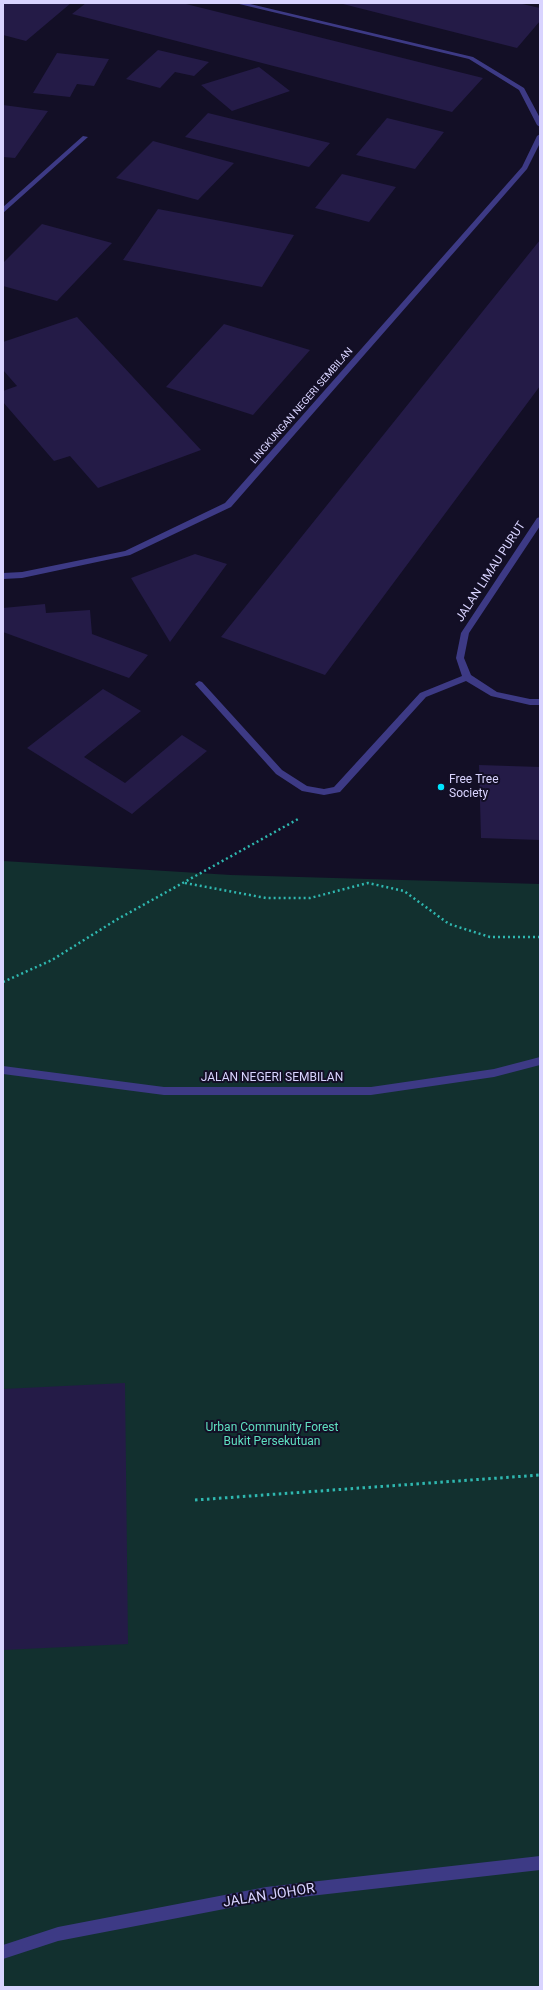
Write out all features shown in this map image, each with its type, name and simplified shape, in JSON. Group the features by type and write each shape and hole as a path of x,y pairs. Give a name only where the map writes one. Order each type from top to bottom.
{"street":[{"path":"238,3 471,58 522,89 540,125"},
{"name":"LINGKUNGAN NEGERI SEMBILAN","path":"3,576 22,575 127,553 228,505 525,168 540,136"},
{"path":"3,211 85,137"},
{"name":"JALAN LIMAU PURUT","path":"466,677 460,658 465,633 540,520"},
{"path":"199,684 279,772 305,789 324,792 338,790 423,695 466,677 494,694 530,702 540,702"},
{"name":"JALAN NEGERI SEMBILAN","path":"3,1070 164,1091 371,1091 494,1073 540,1061"},
{"name":"JALAN JOHOR","path":"3,1952 58,1934 266,1894 540,1863"}],"path":[{"path":"3,982 52,960 116,920 185,883 301,817 324,792"},
{"path":"185,883 266,898 310,898 368,883 404,891 448,924 490,937 540,937"},
{"path":"195,1500 540,1475"}],"green space":[{"name":"Urban Community Forest Bukit Persekutuan","path":"3,861 231,875 540,884 540,1987 3,1987"}],"building":[{"path":"3,3 71,3 26,41 3,35"},
{"path":"86,3 182,3 483,78 452,112 72,14"},
{"path":"339,3 518,3 540,8 540,21 517,48"},
{"path":"158,50 209,62 194,76 175,72 160,88 126,79"},
{"path":"57,53 109,59 94,86 77,84 70,97 33,93"},
{"path":"259,67 290,91 232,111 201,85"},
{"path":"3,105 48,111 15,158 3,157"},
{"path":"208,113 330,143 309,167 185,137"},
{"path":"387,118 444,132 415,169 356,155"},
{"path":"153,141 234,163 198,200 116,178"},
{"path":"342,174 396,187 369,222 315,208"},
{"path":"158,209 294,235 262,287 123,260"},
{"path":"42,224 112,243 57,301 3,286 3,263"},
{"path":"540,240 540,386 325,675 221,637"},
{"path":"77,317 201,450 98,488 70,456 54,461 3,402 3,391 17,386 3,370 3,342"},
{"path":"224,324 310,350 253,415 166,387"},
{"path":"195,554 227,564 170,642 131,578"},
{"path":"45,604 46,613 90,610 92,634 148,655 129,678 3,632 3,608"},
{"path":"103,689 141,711 84,757 125,783 182,735 207,751 132,814 27,748"},
{"path":"479,765 540,767 540,840 481,838"},
{"path":"125,1383 128,1644 3,1650 3,1389"}],"place":[{"name":"Free Tree Society","path":"441,787"}]}
